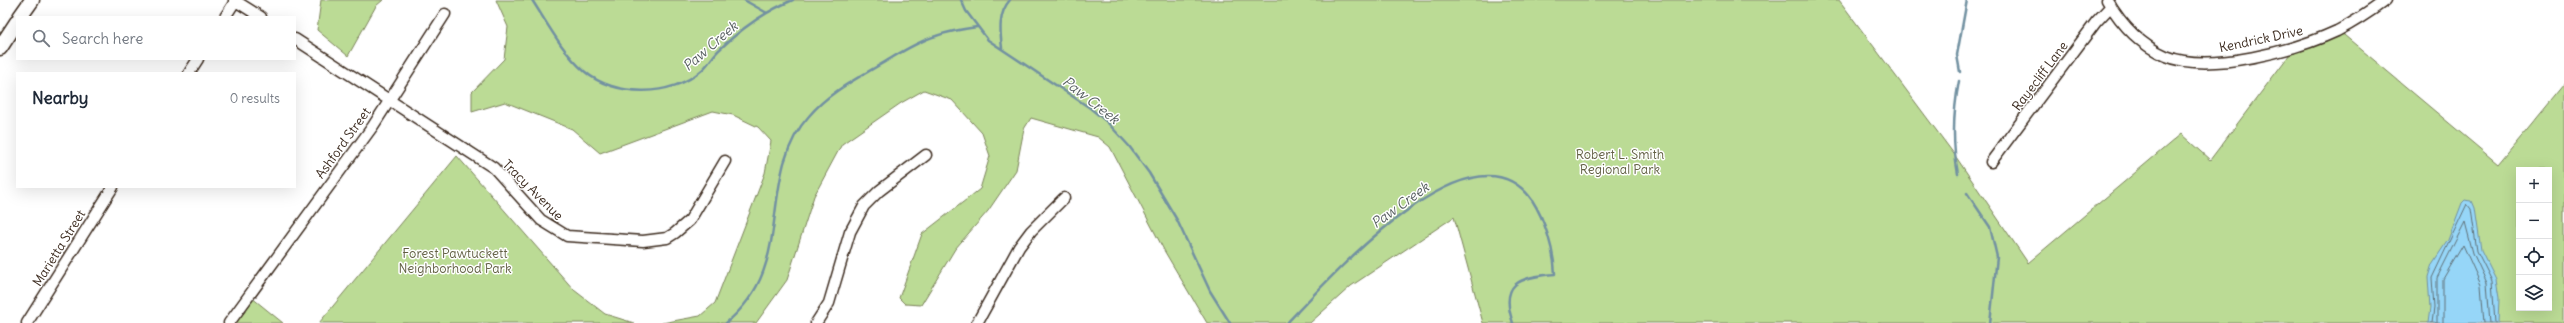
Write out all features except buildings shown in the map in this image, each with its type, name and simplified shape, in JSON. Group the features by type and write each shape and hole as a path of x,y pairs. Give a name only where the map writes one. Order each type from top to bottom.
{"main road":[{"path":"21,16 32,0"},
{"path":"0,48 16,24"}],"street":[{"path":"226,16 235,0 259,16"},
{"name":"Kendrick Drive","path":"2109,3 2126,27 2152,49 2181,60 2212,62 2246,58 2316,40 2338,30 2386,0"},
{"name":"Rayecliff Lane","path":"1991,162 2109,3"},
{"name":"Ashford Street","path":"229,323 390,100 445,14"},
{"name":"Tracy Avenue","path":"296,40 494,168 547,225 573,238 643,241 666,238 676,233 690,220 725,161"},
{"path":"190,72 197,60"},
{"path":"816,323 830,303 850,232 864,206 879,190 926,155"},
{"name":"Marietta Street","path":"27,323 113,188"},
{"path":"977,323 1023,242 1039,222 1064,198"}],"green space":[{"path":"321,0 383,0 376,6 348,56 317,30"},
{"name":"Robert L. Smith Regional Park","path":"496,0 1839,0 1954,154 2028,263 2181,134 2210,160 2296,46 2338,30 2498,164 2564,84 2564,323 1483,323 1454,217 1351,286 1310,323 1207,323 1165,252 1110,147 1098,137 1031,118 1024,129 1016,170 988,211 955,249 921,305 905,304 899,298 922,234 980,189 990,156 982,133 952,100 924,90 901,103 842,144 814,196 787,280 756,323 662,323 700,316 715,303 765,173 771,141 758,127 733,115 713,111 600,153 572,129 505,102 472,112 472,92 504,59 508,27"},
{"name":"Forest Pawtuckett Neighborhood Park","path":"457,156 574,290 605,314 634,323 319,323"},
{"path":"251,297 283,323 235,323"}],"water":[{"path":"2465,200 2472,201 2475,208 2481,250 2496,280 2499,298 2498,323 2428,323 2430,308 2428,277 2432,264 2448,240 2462,203"}],"waterway":[{"name":"Paw Creek","path":"532,0 562,47 584,71 597,80 611,86 627,90 643,91 660,89 690,79 702,70 718,51 745,28 773,9 793,0"},
{"path":"744,0 767,13"},
{"name":"Paw Creek","path":"961,0 966,11 988,40 1090,108 1107,122 1129,146 1149,173 1177,220 1210,291 1230,323"},
{"path":"1002,48 1000,29 1003,11 1010,0"},
{"path":"1960,72 1957,55 1967,0"},
{"path":"726,323 744,306 756,288 764,269 770,249 779,186 784,163 788,150 805,121 826,99 911,46 946,33 977,27"},
{"path":"1958,174 1954,128 1955,104 1959,81"},
{"name":"Paw Creek","path":"1287,323 1334,274 1367,243 1402,214 1439,190 1474,177 1506,179 1532,200 1545,226 1551,245 1555,274 1531,277 1522,280 1515,285 1511,291 1509,299 1509,310 1513,323"},
{"path":"1967,193 1990,227 1997,257 1990,323"}]}
